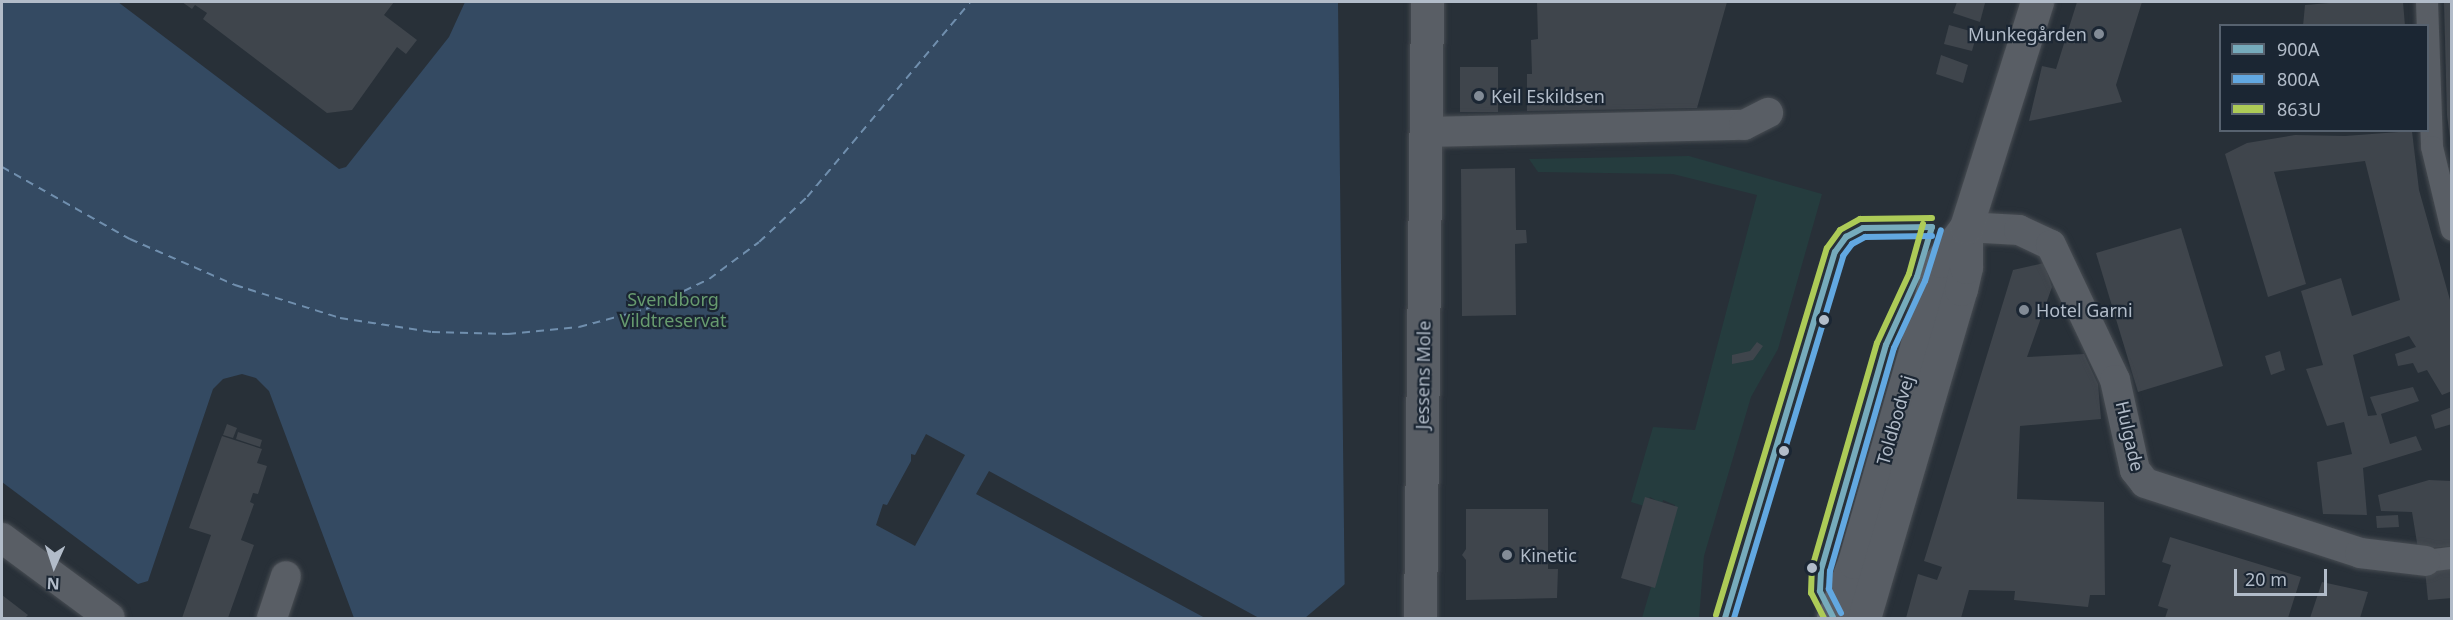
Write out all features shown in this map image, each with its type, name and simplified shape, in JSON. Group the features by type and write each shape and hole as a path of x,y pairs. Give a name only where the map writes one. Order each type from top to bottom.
{"street":[{"name":"Jessens Mole","path":"1420,618 1427,2"},
{"name":"Toldbodvej","path":"1864,618 1966,267 1966,227 2037,2"},
{"path":"2427,2 2428,24"},
{"path":"2429,60 2432,147 2451,230"},
{"path":"1426,132 1744,125 1768,113"},
{"name":"Toldbodvej","path":"1833,618 1854,562 1941,261 1966,227"},
{"name":"Hulgade","path":"1966,227 2019,230 2051,245 2115,380 2135,470 2145,483 2360,553 2439,559"},
{"path":"2,538 109,618"},
{"path":"272,618 286,576"}],"green space":[{"path":"1689,156 1822,194 1778,349 1751,397 1704,556 1699,618 1642,618 1675,505 1663,500 1662,504 1650,497 1644,506 1631,502 1653,427 1695,430 1757,195 1673,174 1538,172 1529,159"}],"water":[{"name":"Svendborg Vildtreservat","path":"2,2 118,2 339,169 346,167 449,37 465,2 1338,2 1345,618 354,618 269,391 256,378 242,374 223,379 213,389 148,581 138,584 2,482"}],"pier":[{"path":"926,434 965,455 915,546 876,525 883,504 887,505 911,461 911,454 915,455"},
{"path":"989,471 1259,618 1205,618 976,494"},
{"path":"1345,584 1345,618 1305,618"}],"building":[{"path":"182,2 394,2 384,15 417,40 406,54 397,47 352,110 327,113 203,19 207,13 195,5 192,9"},
{"path":"1537,2 1727,2 1697,108 1527,111 1527,74 1532,74 1531,40 1538,39"},
{"path":"1957,2 1985,3 1980,22 1953,13"},
{"name":"Munkegården","path":"2077,2 2142,2 2116,85 2122,102 2029,121 2042,66 2056,69"},
{"path":"2341,2 2403,2 2405,24 2303,24 2305,5"},
{"path":"2444,2 2452,2 2452,153 2447,115"},
{"path":"1949,25 1977,33 1972,51 1944,44"},
{"path":"1941,55 1968,65 1963,83 1936,74"},
{"name":"Keil Eskildsen","path":"1460,67 1498,67 1498,112 1460,112"},
{"path":"2412,132 2419,190 2452,307 2452,391 2442,395 2427,370 2418,373 2413,363 2398,366 2395,354 2416,347 2409,336 2353,355 2368,416 2377,415 2370,397 2413,387 2419,401 2381,414 2390,444 2416,436 2422,450 2363,468 2367,515 2323,514 2317,462 2352,454 2344,422 2327,426 2306,369 2323,365 2301,291 2341,278 2352,316 2400,300 2365,161 2274,172 2306,284 2268,297 2225,154 2247,143 2295,135 2345,136"},
{"path":"1515,168 1516,230 1526,230 1527,243 1515,244 1516,315 1462,316 1461,169"},
{"path":"2181,228 2223,366 2138,392 2096,253"},
{"path":"2044,263 2052,287 2027,357 2084,354 2098,384 2101,419 2020,426 2017,499 2104,502 2105,595 2090,595 2088,607 2014,600 2015,591 1969,590 1961,618 1906,618 1918,574 1937,580 1942,567 1924,561 2013,270"},
{"path":"1757,342 1763,346 1753,360 1732,364 1732,355 1750,351"},
{"path":"2280,351 2285,370 2271,375 2265,356"},
{"path":"2452,407 2452,424 2435,429 2431,415"},
{"path":"227,424 237,428 233,438 223,435"},
{"path":"238,432 262,440 260,447 236,439"},
{"path":"222,436 262,449 257,463 267,466 258,494 253,493 250,502 254,504 241,540 254,545 228,618 182,618 211,535 189,528"},
{"path":"2429,480 2452,481 2452,546 2418,549 2412,512 2381,511 2378,495"},
{"path":"1645,497 1678,507 1655,588 1621,578"},
{"path":"1466,509 1548,509 1548,569 1558,569 1557,598 1466,600 1466,560 1462,555 1466,549"},
{"path":"2398,515 2399,527 2377,528 2376,516"},
{"path":"2170,537 2301,577 2288,618 2165,618 2168,609 2158,606 2171,565 2162,562"},
{"path":"2452,567 2452,598 2428,600 2425,570"},
{"path":"2322,582 2368,592 2360,618 2310,618"},
{"path":"2,595 28,615 25,618 2,618"}],"ferry route":[{"path":"2,167 130,239 235,285 340,318 432,332 508,334 579,327 646,309 709,279 759,242 807,197 970,2"}],"transit line":[{"name":"863U","path":"1716,615 1827,248 1840,230 1860,219 1932,218"},
{"name":"863U","path":"1824,618 1811,593 1812,568 1877,343 1909,274 1923,224"},
{"name":"900A","path":"1833,617 1820,591 1821,570 1886,345 1917,277 1932,227"},
{"name":"900A","path":"1725,618 1835,252 1846,237 1863,228 1932,227"},
{"name":"800A","path":"1841,613 1829,589 1830,571 1894,348 1925,281 1941,230"},
{"name":"800A","path":"1734,618 1843,256 1852,244 1865,237 1932,236"}],"place":[{"name":"Munkegården","path":"2099,34"},
{"name":"Keil Eskildsen","path":"1479,96"},
{"name":"Hotel Garni","path":"2024,310"},
{"name":"Kinetic","path":"1507,555"}]}
